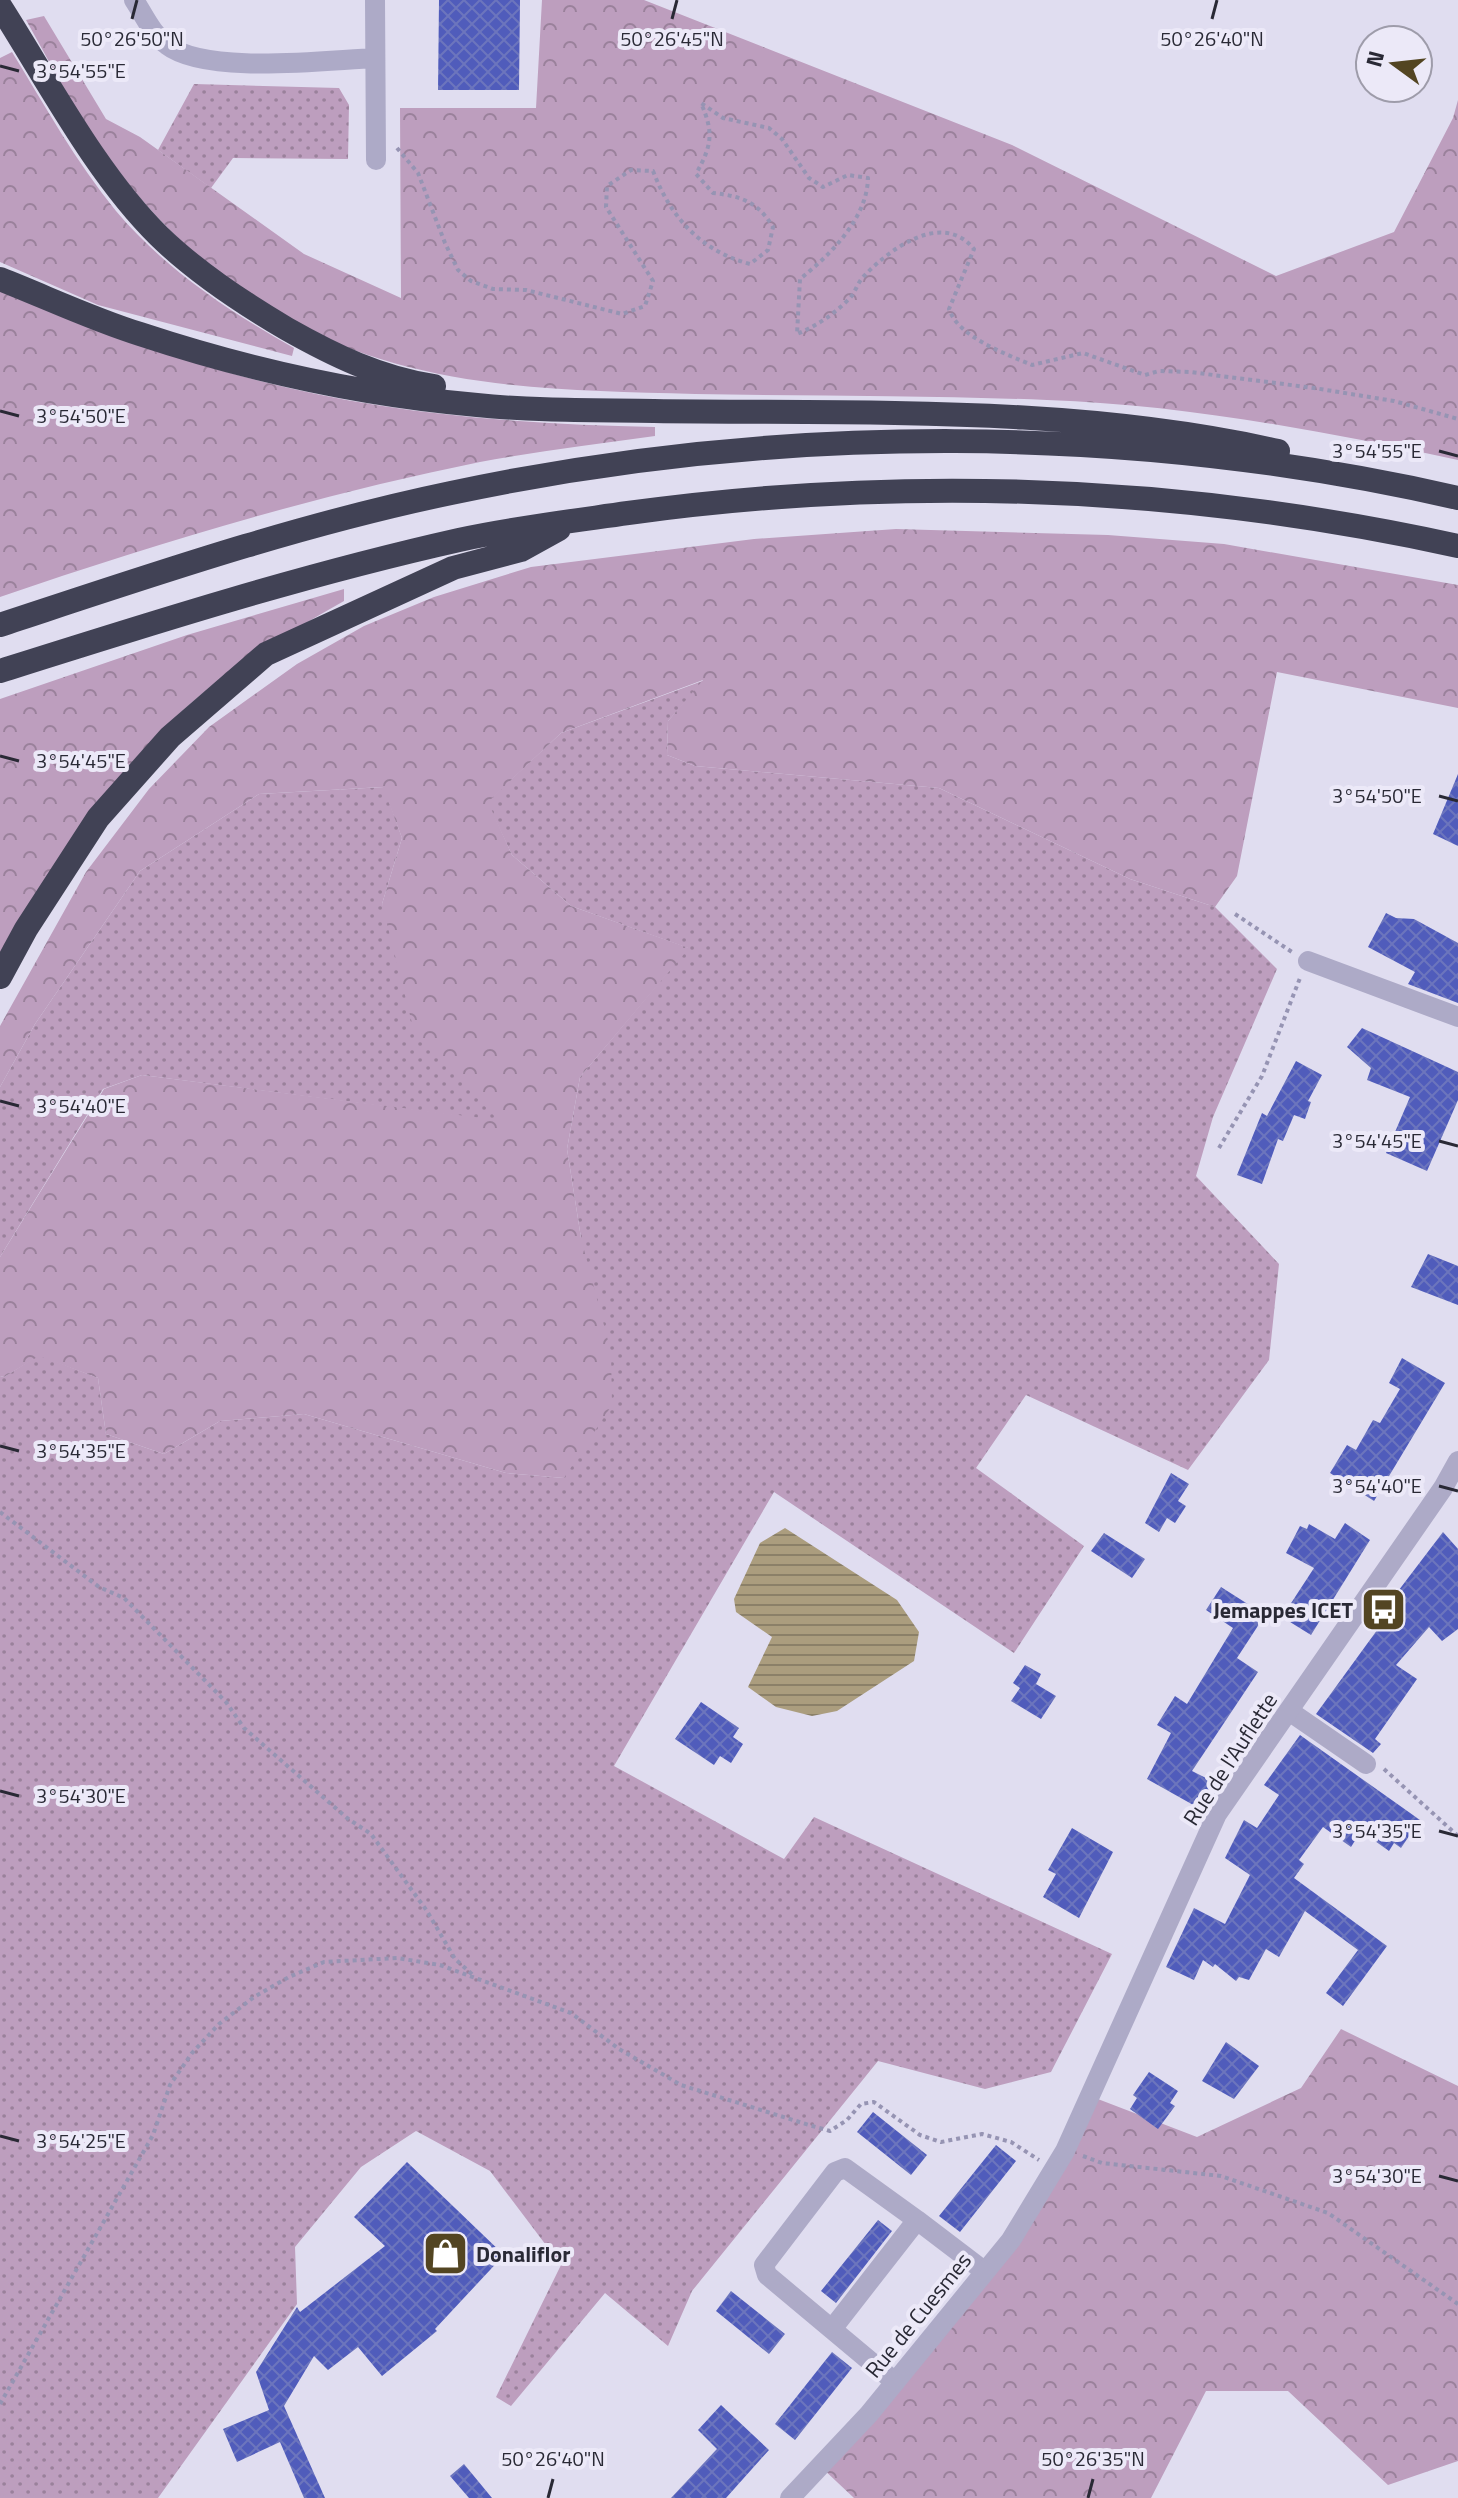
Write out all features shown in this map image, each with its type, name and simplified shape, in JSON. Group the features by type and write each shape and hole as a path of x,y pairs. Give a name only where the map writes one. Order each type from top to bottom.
{"highway":[{"path":"0,6 123,194 157,234 221,288 311,342 378,373 459,391 610,410"},
{"path":"0,279 139,334 347,389 479,406 930,414 1150,429 1241,443 1446,495"},
{"path":"0,625 217,553 349,517 568,471 690,456 818,445 928,442 1067,445 1308,469 1446,495"},
{"path":"0,671 229,599 462,539 697,504 821,493 941,490 1065,492 1184,501 1318,518 1458,546"},
{"path":"0,977 26,929 98,818 170,737 266,654 453,568 521,550 572,521"}],"street":[{"path":"134,0 167,45 193,58 236,63 375,58"},
{"path":"375,0 376,160"},
{"path":"1308,961 1458,1017"},
{"name":"Rue de l'Auflette","path":"1065,2151 1217,1814 1443,1488 1458,1461"},
{"path":"1289,1711 1366,1764"},
{"name":"Rue de Cuesmes","path":"790,2498 895,2382 1011,2240 1065,2151"},
{"path":"895,2382 767,2275 764,2265 835,2172 845,2168 984,2271"},
{"path":"832,2329 917,2220"}],"path":[{"path":"375,136 389,138 418,173 458,270 471,281 493,289 526,290 622,314 645,306 653,281 606,207 607,186 631,170 653,171 661,193 689,234 727,258 750,264 768,250 773,227 761,207 735,196 713,193 696,174 711,147 708,119 701,103 723,118 769,128 782,139 809,178 823,187 848,175 868,178 867,195 831,255 800,279 797,334 826,319 852,298 862,277 920,234 948,232 961,235 974,249 949,309 951,316 965,330 1032,365 1083,353 1145,375 1159,371 1190,372 1299,386 1394,401 1458,419"},
{"path":"1219,1148 1262,1076 1308,961 1235,914"},
{"path":"0,1512 99,1587 124,1598 272,1754 371,1834 427,1911 455,1959 475,1978"},
{"path":"1366,1764 1383,1768 1403,1782 1458,1836"},
{"path":"0,2404 153,2135 170,2085 219,2024 289,1977 324,1962 397,1958 440,1965 571,2013 619,2049 681,2085 830,2131 847,2120 861,2104 874,2102 920,2135 941,2142 982,2134 1011,2142 1053,2171"},
{"path":"1065,2151 1102,2163 1221,2176 1328,2213 1458,2304"}],"green space":[{"path":"542,0 644,0 1012,145 1276,276 1394,232 1453,118 1458,100 1458,460 1305,430 1151,407 1003,398 588,391 484,382 383,360 333,342 284,318 229,282 179,239 133,190 94,138 26,20 44,16 106,119 140,137 304,254 401,298 400,108 536,108"},
{"path":"12,52 88,173 135,232 199,287 294,348 292,356 98,305 0,262 0,58"},
{"path":"194,84 339,88 349,105 348,159 233,158 211,188 158,150"},
{"path":"0,291 217,369 325,396 489,419 655,427 655,436 502,458 358,489 178,539 0,597"},
{"path":"896,529 1108,535 1224,544 1458,585 1458,708 1277,672 1237,876 1215,907 1130,879 939,788 695,766 667,755 668,721 703,680 561,733 488,802 512,855 571,906 689,948 580,1077 567,1149 581,1238 611,1352 612,1405 564,1478 506,1473 304,1414 220,1421 164,1454 106,1434 98,1378 39,1356 4,1377 0,1376 0,1257 104,1089 142,1075 498,1120 414,1031 382,904 402,838 383,787 259,794 140,871 35,1024 0,1087 0,1026 86,872 149,789 209,727 297,664 364,626 434,597 531,567 754,539"},
{"path":"344,589 344,601 232,670 166,726 138,756 64,854 0,960 0,699 187,635"},
{"path":"705,680 668,721 667,755 695,766 939,788 1130,879 1215,907 1277,969 1213,1117 1196,1176 1279,1264 1269,1360 1188,1470 1026,1395 976,1468 1084,1546 1014,1653 774,1492 614,1766 784,1859 814,1817 1112,1954 1051,2072 985,2089 878,2061 692,2291 668,2346 605,2293 511,2406 496,2397 561,2265 490,2171 416,2131 361,2167 295,2247 297,2304 158,2498 0,2498 0,1376 4,1377 39,1355 98,1378 106,1434 164,1454 220,1421 304,1414 506,1473 564,1478 581,1238 567,1149 580,1077 688,948 571,906 512,855 487,802 561,733"},
{"path":"384,787 402,838 382,904 499,1121 142,1075 103,1089 0,1257 0,1087 35,1024 140,871 259,794"},
{"path":"1341,2029 1458,2086 1458,2461 1388,2485 1288,2391 1206,2391 1151,2498 854,2498 820,2466 1011,2240 1090,2096 1197,2137 1301,2088"}],"shaded area":[{"path":"785,1528 897,1600 919,1632 914,1661 837,1711 812,1716 776,1707 748,1687 772,1637 736,1612 734,1599 760,1543"}],"building":[{"path":"439,0 520,0 519,90 438,90"},
{"path":"1458,774 1458,846 1433,834"},
{"path":"1386,913 1396,918 1414,919 1458,943 1458,1003 1408,984 1415,972 1368,947"},
{"path":"1362,1028 1458,1072 1458,1100 1427,1171 1386,1153 1410,1097 1367,1080 1371,1068 1347,1047"},
{"path":"1296,1061 1322,1075 1308,1101 1311,1102 1305,1119 1294,1115 1283,1141 1278,1139 1262,1184 1237,1175 1262,1113 1267,1116"},
{"path":"1428,1254 1458,1266 1458,1305 1411,1287"},
{"path":"1402,1358 1445,1383 1374,1501 1330,1473 1347,1445 1356,1450 1373,1420 1380,1423 1400,1389 1389,1383"},
{"path":"1171,1473 1189,1484 1178,1501 1186,1506 1175,1523 1167,1518 1159,1532 1145,1523"},
{"path":"1345,1523 1370,1540 1311,1635 1282,1617 1314,1568 1286,1553 1300,1526 1307,1529 1309,1524 1335,1539"},
{"path":"1443,1532 1458,1549 1458,1629 1442,1641 1429,1627 1396,1665 1417,1679 1375,1739 1381,1744 1373,1753 1316,1714 1391,1611 1386,1607"},
{"path":"1104,1533 1145,1559 1132,1578 1091,1551"},
{"path":"1221,1587 1265,1615 1237,1658 1258,1672 1192,1771 1220,1785 1204,1811 1147,1779 1171,1733 1157,1725 1175,1696 1187,1704 1233,1628 1206,1610"},
{"path":"1025,1665 1041,1674 1036,1684 1056,1696 1041,1719 1011,1701 1020,1688 1013,1683"},
{"path":"701,1702 739,1728 733,1737 743,1744 731,1763 720,1756 714,1765 675,1739"},
{"path":"1300,1735 1420,1820 1401,1848 1394,1843 1389,1851 1361,1831 1351,1847 1323,1827 1299,1860 1304,1864 1294,1878 1387,1946 1343,2006 1326,1993 1358,1950 1305,1911 1279,1957 1266,1949 1249,1980 1239,1977 1236,1981 1215,1964 1213,1967 1203,1960 1194,1980 1166,1967 1194,1908 1225,1924 1250,1875 1225,1858 1244,1820 1257,1828 1279,1795 1264,1785"},
{"path":"1072,1828 1113,1852 1079,1918 1043,1897 1056,1874 1048,1870"},
{"path":"1226,2042 1259,2066 1234,2099 1202,2081"},
{"path":"1149,2072 1178,2091 1170,2103 1175,2106 1158,2129 1130,2109 1137,2098 1133,2095"},
{"path":"873,2112 927,2155 911,2175 857,2132"},
{"path":"996,2145 1016,2161 960,2232 939,2216"},
{"path":"407,2162 504,2255 435,2329 437,2331 382,2376 358,2347 328,2370 314,2356 284,2406 325,2498 304,2498 280,2442 237,2462 223,2429 269,2410 256,2372 297,2307 300,2312 385,2246 354,2217"},
{"path":"878,2220 892,2231 836,2303 821,2291"},
{"path":"731,2291 785,2334 769,2354 716,2311"},
{"path":"832,2352 852,2368 795,2440 775,2424"},
{"path":"721,2405 769,2450 726,2498 671,2498 717,2449 698,2430"},
{"path":"464,2464 492,2498 469,2498 450,2476"}],"place":[{"name":"Jemappes ICET","path":"1384,1610"},
{"name":"Donaliflor","path":"445,2254"}]}
